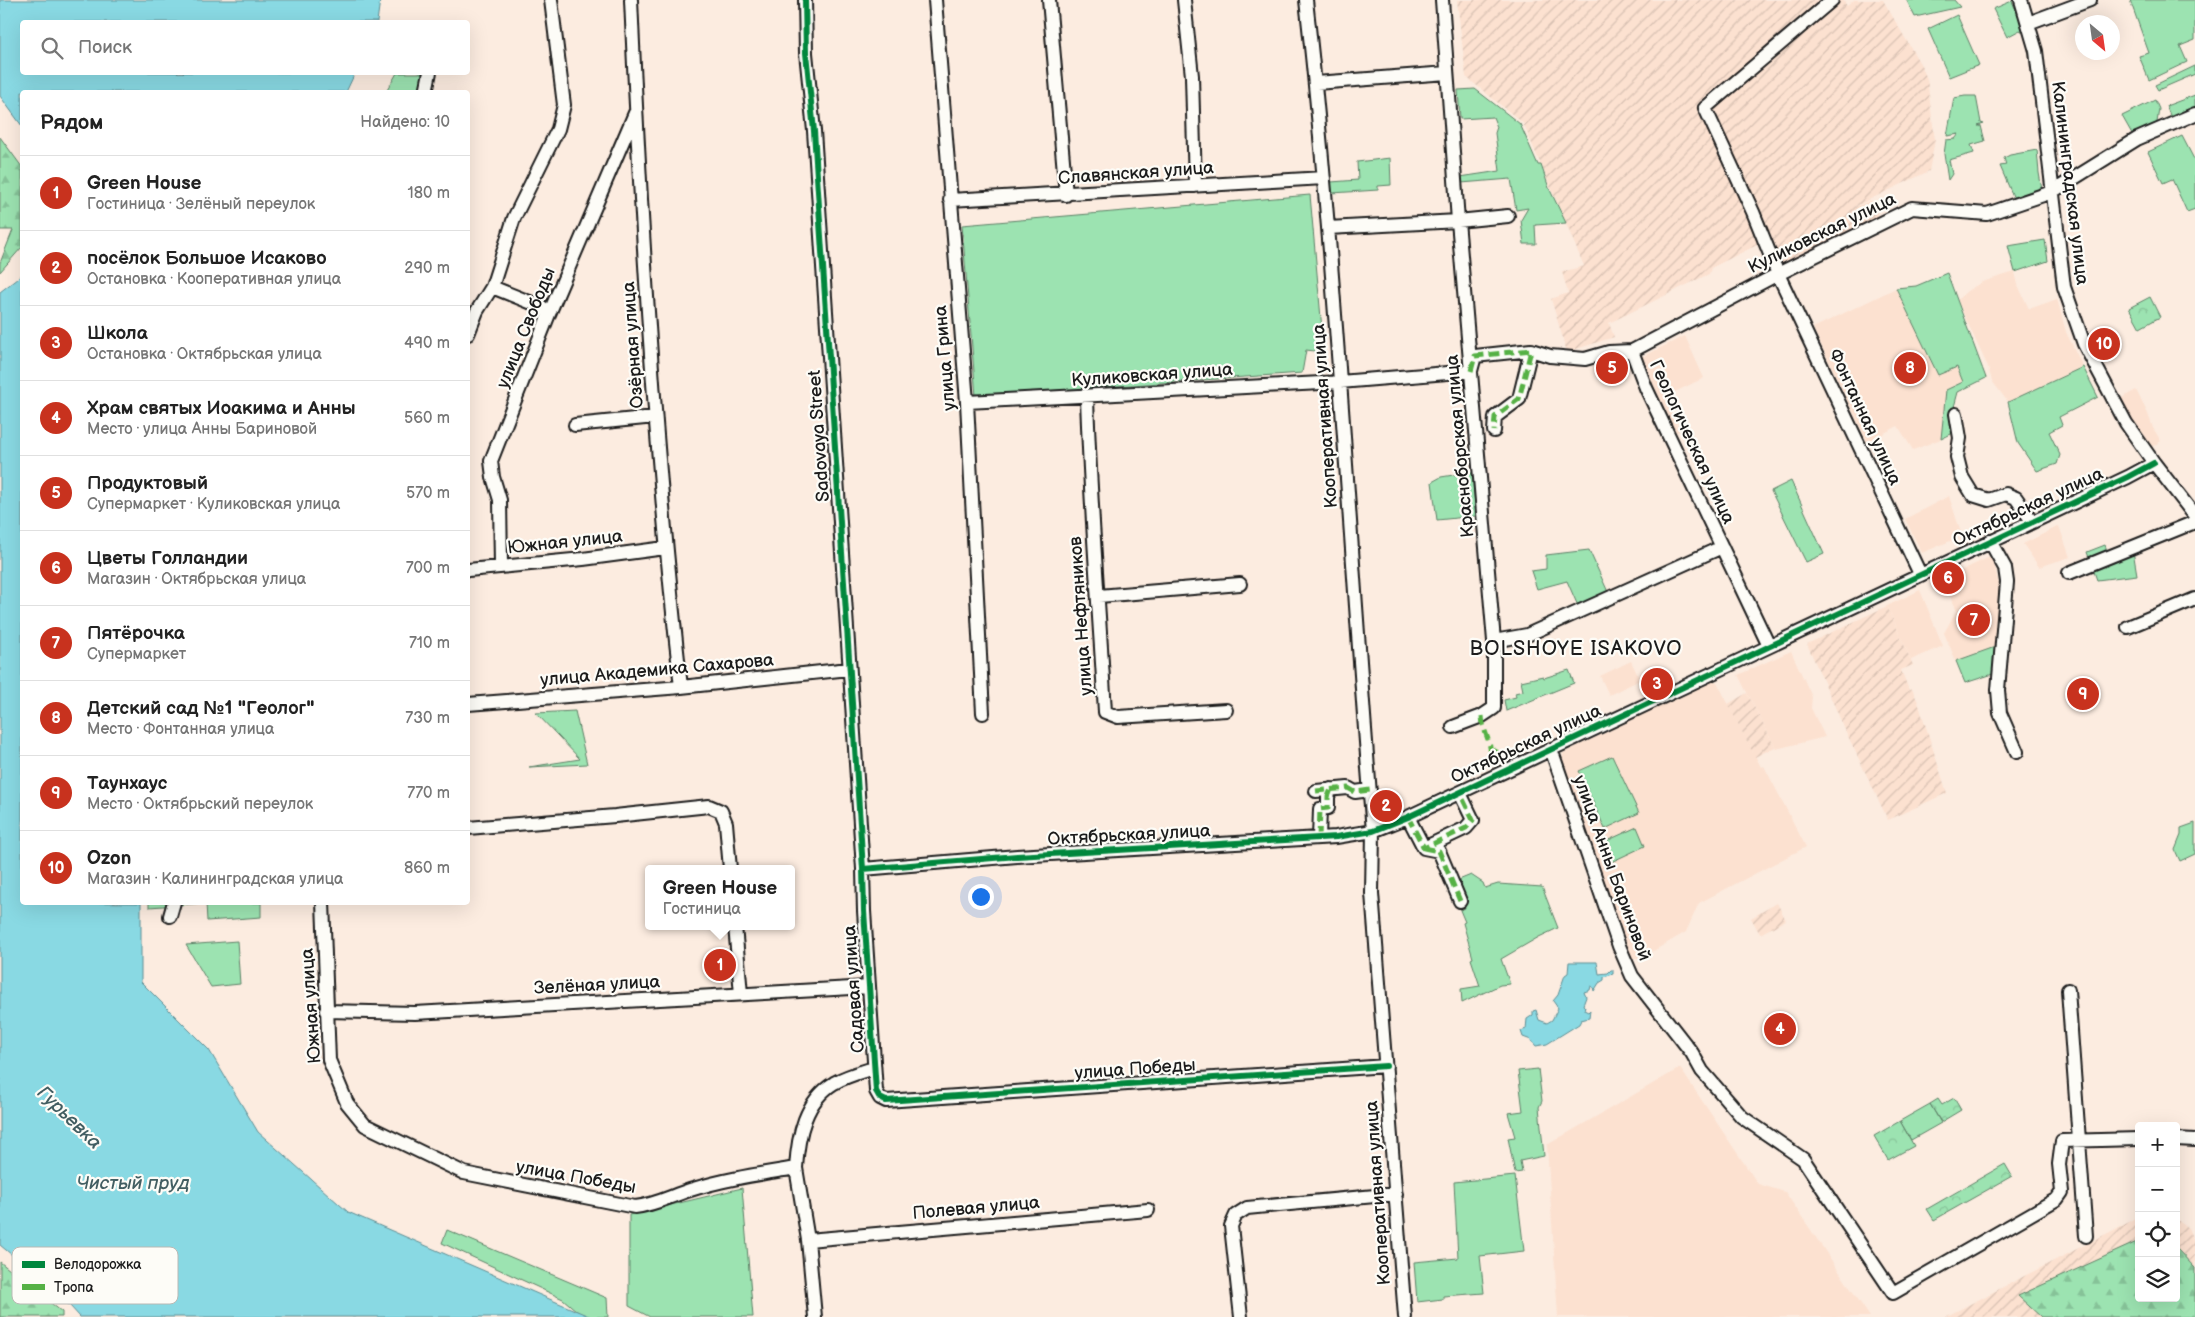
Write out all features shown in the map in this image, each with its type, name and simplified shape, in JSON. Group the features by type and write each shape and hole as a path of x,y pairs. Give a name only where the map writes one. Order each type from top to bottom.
{"street":[{"path":"470,322 472,309 492,287 514,218 558,129 564,105 551,0"},
{"name":"Озёрная улица","path":"632,0 636,111 655,417 666,548 681,687"},
{"name":"Sadovaya Street","path":"804,0 806,53 814,131 863,869"},
{"name":"улица Грина","path":"935,0 967,402 983,713"},
{"path":"1049,0 1066,195"},
{"path":"1184,0 1192,76 1196,186"},
{"name":"Кооперативная улица","path":"1306,0 1316,83 1340,382 1373,831 1372,893 1405,1317"},
{"name":"Красноборская улица","path":"1442,0 1458,221 1494,641 1494,708 1482,716 1453,727"},
{"name":"Фонтанная улица","path":"1832,0 1705,108 1754,212 1778,274 1920,574"},
{"name":"Калининградская улица","path":"2021,0 2036,51 2064,287 2084,344 2126,423 2154,462 2190,501 2195,516"},
{"path":"2028,22 2090,0"},
{"path":"1316,83 1447,73"},
{"path":"426,90 429,75"},
{"name":"улица Свободы","path":"501,566 500,500 493,477 491,461 549,314 636,111"},
{"name":"Куликовская улица","path":"967,402 1340,382 1471,371 1475,356 1530,350 1550,356 1585,359 1609,352 1632,351 1778,274 1912,208 1987,214 2052,192 2137,139 2195,114"},
{"name":"Славянская улица","path":"950,200 1066,195 1324,178"},
{"path":"1328,228 1458,221 1508,216"},
{"path":"492,287 542,307 549,314"},
{"path":"1494,430 1495,417 1519,400 1530,350"},
{"name":"Геологическая улица","path":"1632,351 1646,388 1769,646"},
{"name":"улица Нефтяников","path":"1087,397 1089,476 1099,596 1105,712 1118,717 1226,710"},
{"path":"1956,414 1960,438 1957,457 1962,477 1973,495 1988,500 2006,494 2016,498 2032,521"},
{"path":"575,425 655,417"},
{"name":"Октябрьская улица","path":"863,869 1017,856 1320,838 1373,831 1460,793 2128,477 2154,462"},
{"path":"2069,574 2195,522"},
{"path":"1990,541 2005,568 2006,582 1998,690 2000,713 2017,752"},
{"path":"1494,641 1527,635 1722,547"},
{"name":"Южная улица","path":"470,570 583,560 666,548"},
{"path":"1099,596 1240,584"},
{"path":"2128,627 2195,599"},
{"name":"улица Академика Сахарова","path":"470,704 681,687 849,669"},
{"name":"улица Анны Бариновой","path":"1551,749 1619,946 1632,976 1692,1053 1702,1071 1731,1106 1742,1117 1803,1159 1893,1292 2057,1199 2062,1192 2059,1164 2062,1141 2079,1140"},
{"path":"1316,791 1348,788 1355,792 1370,790"},
{"path":"1320,838 1320,809 1328,808 1328,797 1331,789"},
{"path":"1424,848 1466,828 1473,820 1460,793"},
{"path":"470,828 709,806 721,811 726,823 730,865"},
{"path":"1408,817 1424,848"},
{"path":"1424,848 1439,851 1460,902"},
{"name":"Садовая улица","path":"863,869 876,1091 880,1098 886,1101"},
{"path":"170,916 173,905"},
{"name":"Южная улица","path":"323,905 329,1060 347,1103"},
{"path":"735,930 741,994"},
{"name":"Зелёная улица","path":"326,1011 415,1014 869,987"},
{"path":"2068,990 2086,1236"},
{"name":"улица Победы","path":"886,1101 1386,1066"},
{"path":"815,1317 808,1240 796,1168 798,1139 805,1118 821,1092 836,1082 874,1068"},
{"name":"улица Победы","path":"347,1103 366,1125 464,1173 635,1207 650,1205 690,1190 727,1180 796,1168"},
{"path":"2079,1140 2135,1139"},
{"path":"2180,1139 2195,1140"},
{"path":"1240,1317 1231,1226 1236,1215 1247,1208 1396,1194"},
{"name":"Полевая улица","path":"808,1240 1148,1210"}],"shaded area":[{"path":"1457,0 1843,0 1847,6 1854,0 1883,0 1927,79 1935,140 1929,171 1854,207 1871,201 1882,222 1783,269 1769,239 1711,268 1709,274 1609,323 1614,337 1567,352 1551,299 1568,293 1562,272 1584,266 1523,123 1466,77"},
{"path":"2015,272 2018,285 2029,309 2057,299 2066,332 2083,367 2008,402 1992,381 1988,367 1957,300 1982,282"},
{"path":"1896,288 1938,374 1957,367 1964,382 1946,390 1941,439 1913,450 1898,426 1867,442 1813,328"},
{"path":"1685,336 1704,378 1664,397 1679,431 1670,435 1635,360"},
{"path":"1623,356 1629,368 1604,378 1597,363 1609,359 1613,361"},
{"path":"2136,390 2161,441 2152,447 2143,433 2132,422 2118,400"},
{"path":"1949,496 1962,536 1922,553 1905,519"},
{"path":"2059,526 2070,557 2039,567 2023,544"},
{"path":"1992,556 2000,588 1995,647 1956,661 1944,633 1956,611 1943,579"},
{"path":"1920,590 1943,646 1911,660 1887,606"},
{"path":"1887,606 1913,665 1901,670 1909,690 1912,689 1918,702 1947,793 1888,820 1807,644"},
{"path":"1791,651 1812,697 1811,708 1825,737 1776,749 1738,675"},
{"path":"1631,661 1640,680 1609,695 1600,676"},
{"path":"1713,681 1717,682 1761,767 1764,766 1806,847 1699,903 1686,932 1643,957 1629,959 1562,762 1563,753"},
{"path":"1747,693 1775,747 1755,757 1728,704"},
{"path":"1777,903 1786,920 1760,934 1751,918"},
{"path":"1680,1068 1758,1184 1785,1192 1870,1317 1558,1317 1547,1145"},
{"path":"2135,1219 2135,1302 2180,1302 2180,1222 2188,1228 2195,1244 2195,1317 1945,1317"}],"green space":[{"path":"1954,0 1960,7 1915,17 1907,1"},
{"path":"2130,0 2195,0 2195,40 2180,46 2187,62 2149,80 2139,56 2149,53"},
{"path":"2012,1 2026,34 2020,30 2007,37 1993,9"},
{"path":"1957,15 1979,65 1949,77 1928,29"},
{"path":"2195,66 2195,74 2158,90 2155,85"},
{"path":"396,75 423,75 420,90 387,90"},
{"path":"1475,89 1520,124 1538,165 1541,165 1549,188 1566,223 1535,225 1536,244 1524,244 1521,220 1528,208 1516,210 1511,179 1461,183 1460,177 1500,171 1495,133 1497,127 1493,117 1460,119 1458,90"},
{"path":"2195,95 2195,113 2173,122 2166,106"},
{"path":"1976,96 1981,123 1984,124 1978,126 1981,126 1985,141 1971,145 1974,153 1949,160 1952,174 1948,180 1944,154 1946,140 1955,139 1959,134 1947,136 1954,98"},
{"path":"2155,100 2159,109 2156,129 2135,139 2122,116"},
{"path":"2182,136 2195,161 2195,209 2187,212 2172,179 2163,183 2148,152"},
{"path":"0,137 20,164 20,249 0,272 0,263 13,230 0,230"},
{"path":"2037,150 2042,190 2015,201 2000,166 2006,165 2004,158 2010,155"},
{"path":"1390,158 1391,185 1378,186 1378,190 1332,193 1331,182 1358,180 1357,162"},
{"path":"1310,195 1324,352 1306,350 1302,373 976,396 962,225"},
{"path":"2045,240 2048,261 2015,272 2008,246"},
{"path":"1947,273 1986,378 1958,392 1954,407 1953,433 1941,439 1946,390 1963,382 1957,367 1938,375 1896,288 1916,286"},
{"path":"2150,297 2160,317 2140,328 2129,308"},
{"path":"2083,367 2098,397 2059,417 2062,425 2049,432 2060,455 2057,464 2037,471 2018,443 2008,402"},
{"path":"1472,472 1476,516 1437,520 1432,482 1441,477"},
{"path":"1791,481 1824,554 1806,562 1771,491"},
{"path":"2105,545 2108,553 2133,551 2137,575 2097,580 2087,552"},
{"path":"1589,550 1608,592 1578,606 1567,581 1537,589 1531,571 1546,569 1546,555"},
{"path":"1995,647 1993,674 1965,683 1956,661"},
{"path":"1569,670 1574,683 1506,711 1504,700 1516,697 1515,693 1523,691 1521,681 1543,676 1544,678"},
{"path":"575,711 587,764 529,767 580,759 536,713"},
{"path":"1612,756 1639,813 1605,829 1579,771"},
{"path":"2195,823 2195,854 2180,861 2175,850 2181,835 2181,828"},
{"path":"1637,827 1645,846 1609,863 1600,844"},
{"path":"1471,875 1483,883 1485,888 1498,884 1542,887 1558,928 1501,959 1510,984 1500,985 1462,1003 1461,989 1480,986 1471,959 1473,958 1463,923 1465,922 1460,910 1465,908 1454,882"},
{"path":"149,905 178,905 149,907"},
{"path":"206,905 261,905 261,917 207,921"},
{"path":"237,941 240,984 211,987 186,945"},
{"path":"1538,1069 1542,1101 1539,1107 1544,1156 1520,1161 1522,1172 1515,1173 1508,1138 1515,1137 1508,1113 1523,1111 1518,1071"},
{"path":"1954,1098 1961,1110 1941,1122 1930,1104 1938,1099 1942,1105"},
{"path":"1930,1104 1941,1123 1911,1140 1900,1121"},
{"path":"1900,1121 1914,1146 1888,1160 1874,1136"},
{"path":"2005,1164 2012,1176 1934,1220 1927,1209"},
{"path":"1515,1176 1524,1251 1480,1256 1484,1293 1443,1296 1443,1299 1417,1302 1414,1262 1458,1258 1454,1182"},
{"path":"742,1188 753,1317 650,1317 629,1306 629,1215"},
{"path":"447,1230 607,1298 608,1317 584,1317 563,1299 442,1243"},
{"path":"2135,1243 2135,1302 2180,1302 2180,1252 2195,1268 2195,1317 2041,1317 2018,1296"},
{"path":"0,1262 12,1272 12,1304 52,1304 62,1312 62,1317 0,1317"}],"water":[{"path":"0,0 380,0 377,20 20,20 20,75 354,75 347,90 20,90 20,123 0,96"},
{"name":"Чистый пруд","path":"20,277 20,905 141,905 141,982 209,1050 258,1132 348,1212 591,1317 80,1317 68,1304 178,1304 178,1247 12,1247 12,1255 0,1245 0,292"},
{"path":"1569,962 1597,962 1599,974 1608,973 1613,970 1613,974 1604,977 1604,980 1599,983 1594,991 1591,986 1590,990 1584,992 1586,997 1583,1005 1585,1007 1584,1010 1588,1012 1590,1010 1589,1018 1581,1020 1579,1024 1547,1044 1536,1046 1531,1040 1523,1037 1521,1031 1526,1029 1527,1019 1533,1015 1533,1011 1536,1010 1539,1020 1547,1023 1552,1020 1558,1008 1553,1001 1558,995 1565,975 1568,973"}],"marked path":[{"path":"1471,371 1475,356 1531,350 1519,399 1495,417 1494,431"},
{"path":"1482,716 1491,753 1490,760"},
{"path":"1492,749 1501,755"},
{"path":"1316,791 1348,788 1355,792 1370,790"},
{"path":"1319,838 1320,809 1328,808 1328,797 1331,789"},
{"path":"1408,817 1424,848 1466,828 1473,820 1460,793"},
{"path":"1424,848 1439,851 1460,901"}],"cycle path":[{"path":"805,0 806,53 814,131 876,1091 880,1098 886,1101 1386,1066"},
{"path":"863,869 1017,856 1336,837 1373,831 1408,817 2128,477 2154,463"}],"place":[{"name":"Ozon","path":"2104,344"},
{"name":"Продуктовый","path":"1612,368"},
{"name":"Детский сад №1 \"Геолог\"","path":"1910,368"},
{"name":"Цветы Голландии","path":"1948,578"},
{"name":"Пятёрочка","path":"1974,620"},
{"name":"Школа","path":"1657,684"},
{"name":"Таунхаус","path":"2083,694"},
{"name":"посёлок Большое Исаково","path":"1386,806"},
{"name":"Green House","path":"720,965"},
{"name":"Храм святых Иоакима и Анны","path":"1780,1029"}],"district":[{"name":"BOLSHOYE ISAKOVO","path":"1576,649"}],"water label":[{"name":"Гурьевка","path":"69,1118"}]}
